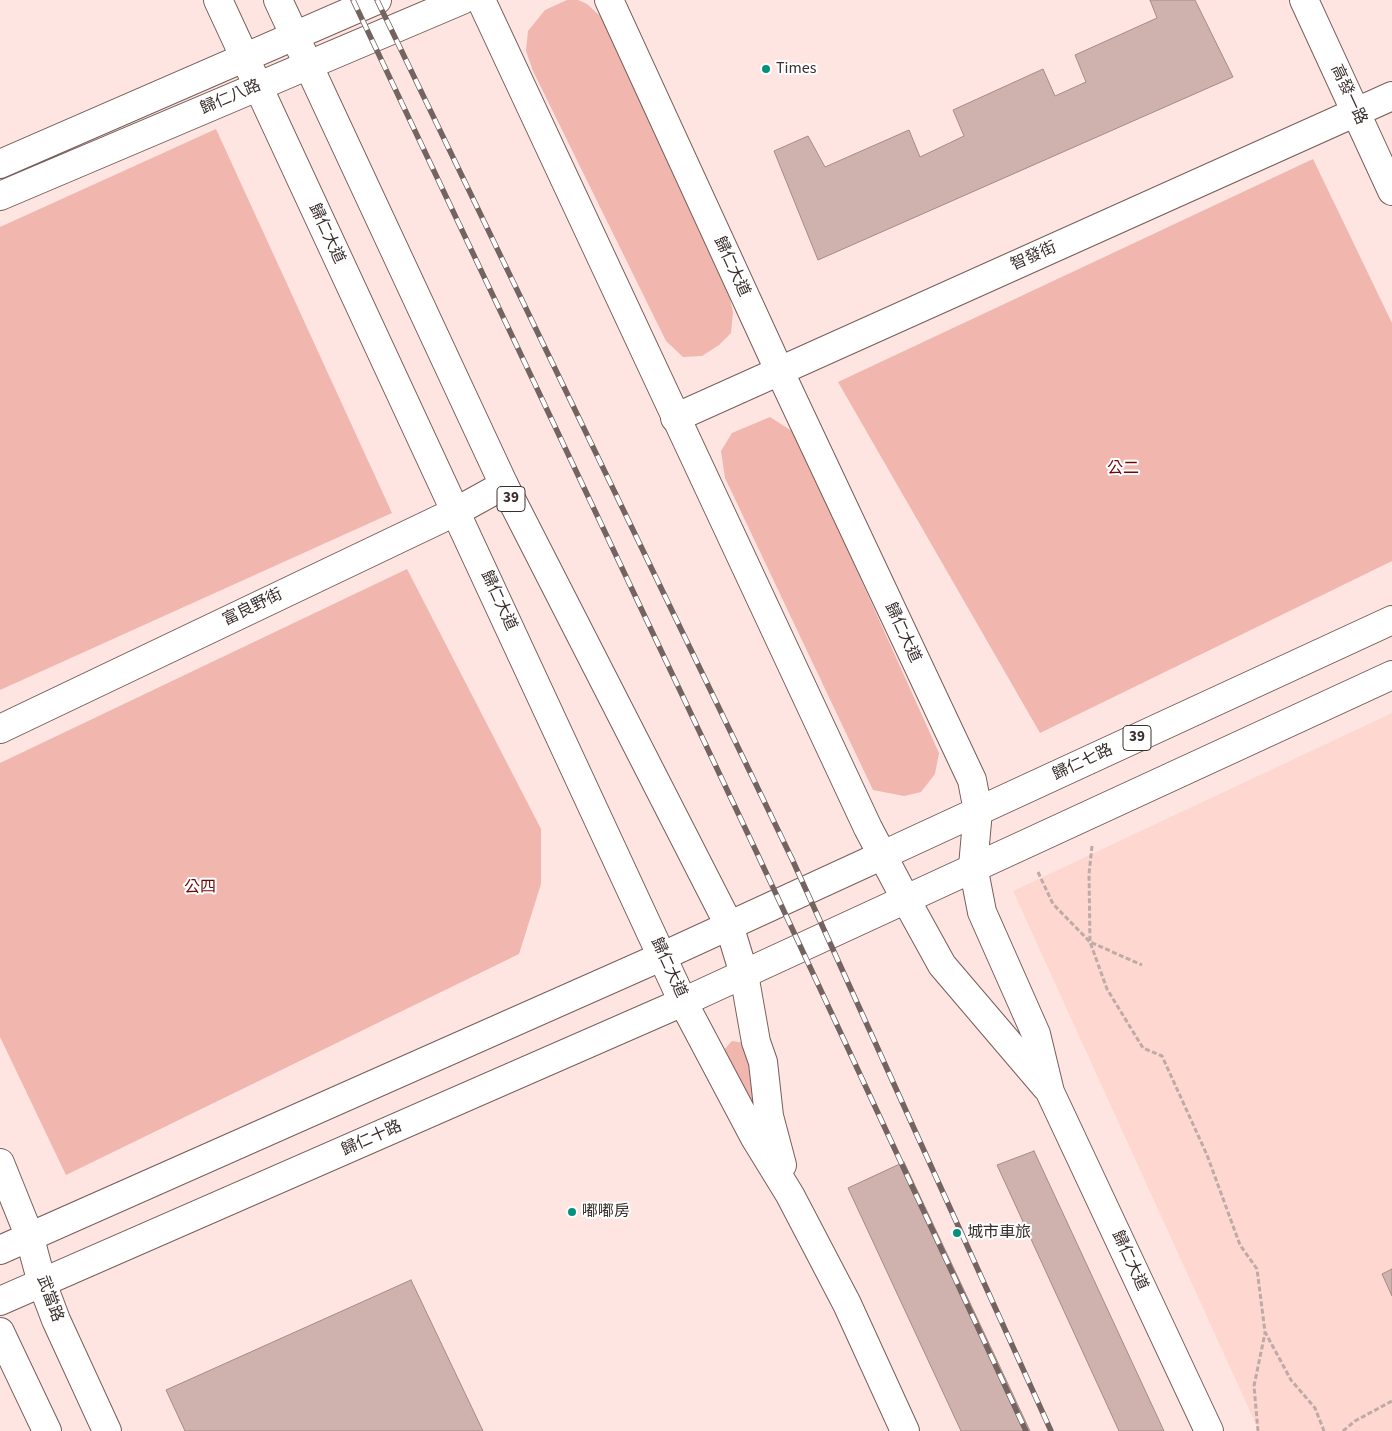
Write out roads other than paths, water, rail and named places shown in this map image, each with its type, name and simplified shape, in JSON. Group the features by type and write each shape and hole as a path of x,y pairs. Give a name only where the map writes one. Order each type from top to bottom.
{"street":[{"name":"歸仁大道","path":"218,0 683,1002 755,1138 790,1195 847,1304 905,1431"},
{"name":"歸仁大道","path":"278,0 504,485 729,926 744,974 756,1042 763,1062 769,1116 790,1195"},
{"name":"歸仁八路","path":"0,164 378,0"},
{"name":"歸仁八路","path":"0,196 462,0"},
{"name":"歸仁大道","path":"481,0 868,828 942,965 1050,1092"},
{"name":"歸仁大道","path":"609,0 779,370 972,780 978,811 974,866 982,912 1036,1034 1050,1092 1209,1431"},
{"name":"高發一路","path":"1304,0 1392,191"},
{"name":"智發街","path":"676,418 779,370 1392,96"},
{"name":"富良野街","path":"0,729 456,511 504,485"},
{"name":"歸仁七路","path":"729,926 1392,620"},
{"path":"905,898 1392,675"},
{"name":"歸仁十路","path":"0,1301 683,1002 905,898"},
{"path":"0,1250 29,1235 729,926"},
{"name":"武當路","path":"0,1163 29,1235 42,1282 56,1320 107,1431"},
{"path":"0,1332 47,1431"}],"railway":[{"path":"353,0 756,851 1026,1431"},
{"path":"377,0 792,859 1051,1431"}],"place":[{"name":"Times","path":"766,69"},
{"name":"嘟嘟房","path":"572,1212"},
{"name":"城市車旅","path":"957,1233"}],"park label":[{"name":"公二","path":"1123,469"},
{"name":"公四","path":"200,888"}]}
